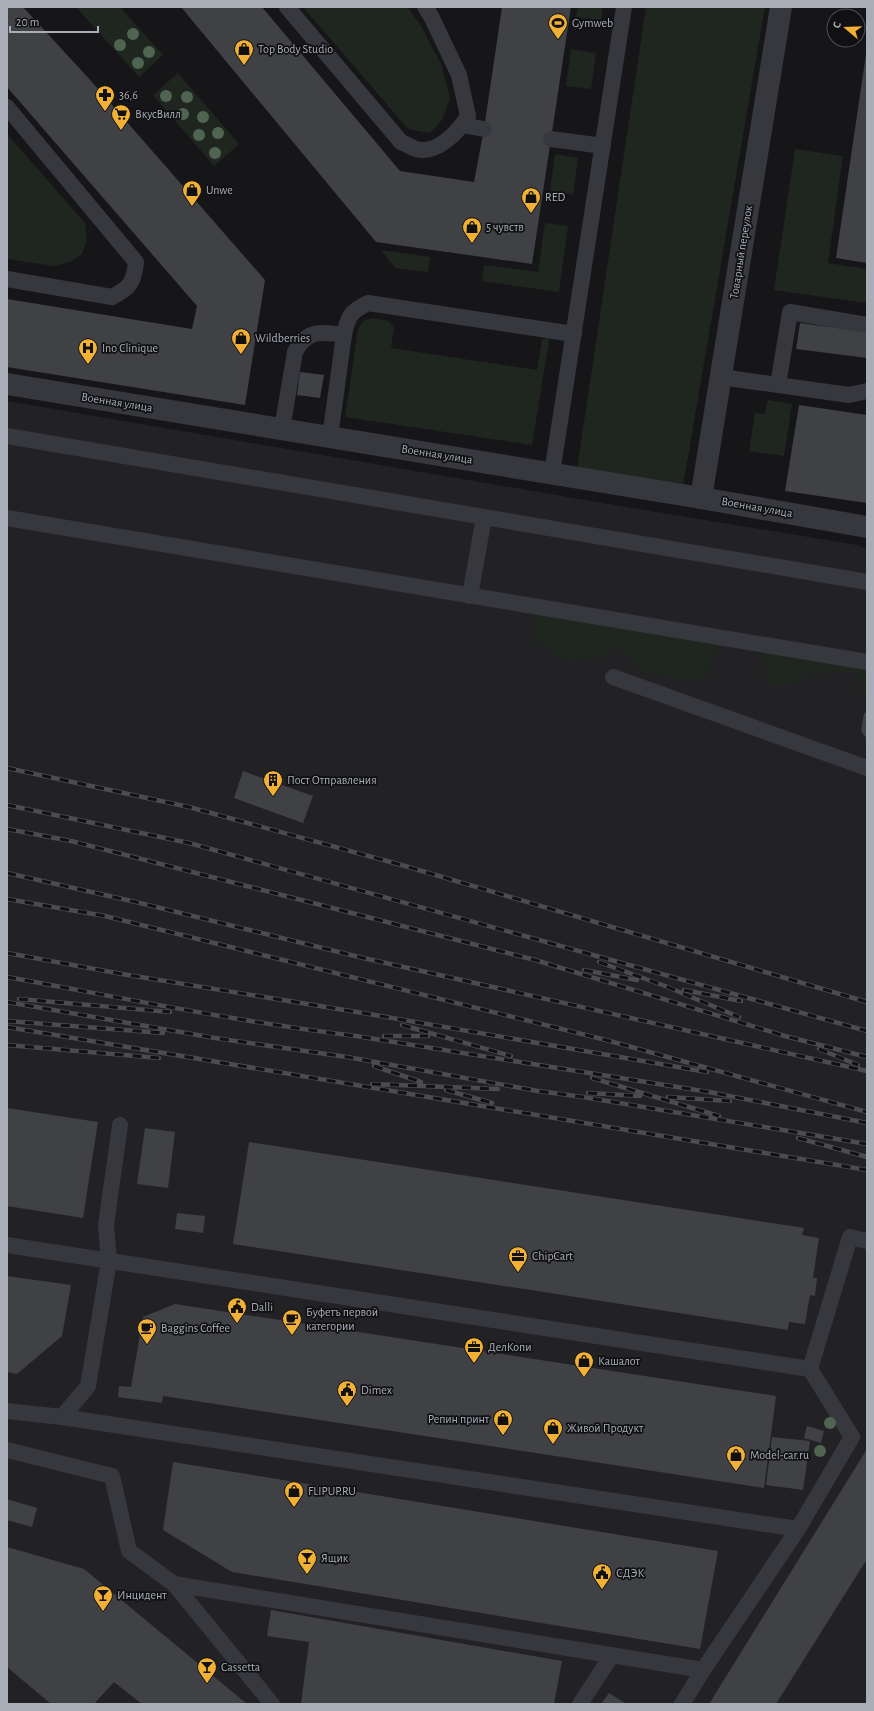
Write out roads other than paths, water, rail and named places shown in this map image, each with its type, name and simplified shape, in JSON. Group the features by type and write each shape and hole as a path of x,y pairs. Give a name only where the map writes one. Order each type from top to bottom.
{"street":[{"name":"Товарный переулок","path":"701,498 781,7"},
{"name":"Военная улица","path":"7,384 867,526"}],"lane":[{"path":"287,7 401,142 417,149 436,148 452,137 468,116 460,75 431,16 425,7"},
{"path":"552,473 624,7"},
{"path":"7,107 136,262 134,276 125,290 112,297 7,280"},
{"path":"462,125 484,129"},
{"path":"551,139 603,146"},
{"path":"330,437 344,335 352,304 368,303 574,334"},
{"path":"778,385 790,312 867,325"},
{"path":"282,429 295,352 300,342 310,335 322,332 344,335"},
{"path":"721,377 849,396 867,391"},
{"path":"7,436 867,582"},
{"path":"470,596 484,516"},
{"path":"7,518 867,662"},
{"path":"613,677 867,768"},
{"path":"62,1417 88,1386 109,1261 106,1225 120,1125"},
{"path":"682,1704 703,1670 798,1529 852,1437 810,1369 850,1236 867,1241"},
{"path":"7,1245 810,1369"},
{"path":"7,1411 62,1417 798,1529"},
{"path":"7,1450 112,1476 129,1551 174,1584 272,1704"},
{"path":"174,1584 703,1670"},
{"path":"580,1704 612,1655"}],"railway":[{"path":"7,768 189,807 405,866 867,1002"},
{"path":"7,805 189,843 867,1031"},
{"path":"7,829 71,841 535,960 785,1036 867,1057"},
{"path":"7,873 136,902 359,957 867,1071"},
{"path":"7,899 105,916 606,1040 867,1112"},
{"path":"7,953 122,974 363,1013 707,1072"},
{"path":"599,962 665,986 739,1017"},
{"path":"584,970 637,980"},
{"path":"7,977 225,1017 356,1036 709,1092 867,1123"},
{"path":"684,990 741,1001"},
{"path":"19,999 170,1012"},
{"path":"7,1002 215,1038 347,1057 538,1091 583,1097 867,1144"},
{"path":"7,1021 163,1033"},
{"path":"402,1025 511,1056"},
{"path":"7,1027 867,1170"},
{"path":"384,1036 428,1036"},
{"path":"7,1045 159,1058"},
{"path":"819,1049 858,1065"},
{"path":"374,1066 421,1082"},
{"path":"592,1078 719,1116"},
{"path":"372,1084 498,1089"},
{"path":"446,1090 492,1103"},
{"path":"588,1093 640,1096"},
{"path":"668,1097 730,1101"},
{"path":"798,1138 867,1157"}],"place":[{"name":"Gymweb","path":"558,40"},
{"name":"Top Body Studio","path":"244,66"},
{"name":"36,6","path":"105,112"},
{"name":"ВкусВилл","path":"121,131"},
{"name":"Unwe","path":"192,207"},
{"name":"RED","path":"531,214"},
{"name":"5 чувств","path":"472,244"},
{"name":"Wildberries","path":"241,355"},
{"name":"Ino Clinique","path":"88,365"},
{"name":"Пост Отправления","path":"273,797"},
{"name":"ChipCart","path":"518,1273"},
{"name":"Dalli","path":"237,1324"},
{"name":"Буфетъ первой категории","path":"292,1336"},
{"name":"Baggins Coffee","path":"147,1345"},
{"name":"ДелКопи","path":"474,1364"},
{"name":"Кашалот","path":"584,1378"},
{"name":"Dimex","path":"347,1407"},
{"name":"Репин принт","path":"503,1436"},
{"name":"Живой Продукт","path":"553,1445"},
{"name":"Model-car.ru","path":"736,1472"},
{"name":"FLIPUP.RU","path":"294,1508"},
{"name":"Ящик","path":"307,1575"},
{"name":"СДЭК","path":"602,1590"},
{"name":"Инцидент","path":"103,1612"},
{"name":"Cassetta","path":"207,1684"}]}
